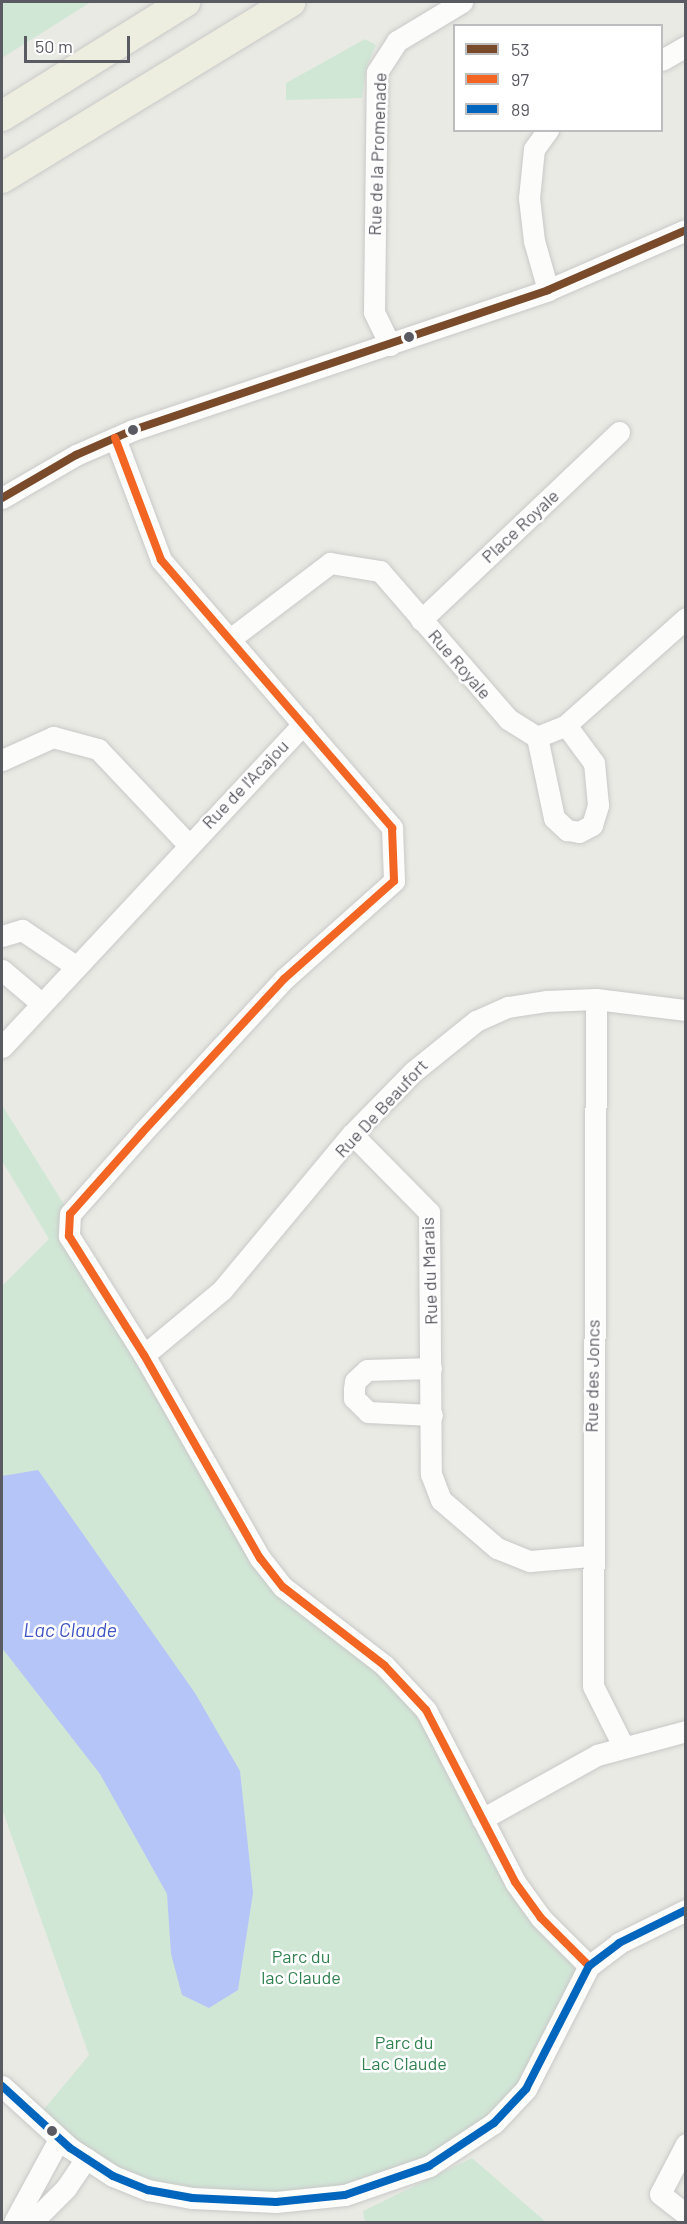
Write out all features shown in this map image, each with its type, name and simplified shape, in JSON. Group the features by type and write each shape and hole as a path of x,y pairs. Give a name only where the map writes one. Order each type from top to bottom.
{"highway":[{"path":"2,116 185,2"},
{"path":"2,178 290,2"}],"street":[{"name":"Rue de la Promenade","path":"390,345 374,312 377,72 397,41 462,2"},
{"path":"663,59 686,46"},
{"path":"547,132 534,149 529,198 534,241 548,290"},
{"path":"2,498 115,438 548,290 686,230"},
{"name":"Place Royale","path":"422,620 619,432"},
{"path":"115,438 161,560 392,828 394,881 284,979 70,1214 69,1236 144,1354 260,1558 283,1587 384,1665 426,1710 482,1819 541,1917 589,1966"},
{"name":"Rue Royale","path":"230,639 330,563 380,572 508,719 537,737"},
{"path":"566,724 594,763 598,805 592,825 579,832 567,831 554,818 537,737 566,724 686,618"},
{"name":"Rue de l'Acajou","path":"2,1047 187,843 303,724"},
{"name":"Rue de l'Acajou","path":"2,760 53,737 98,749 187,843"},
{"path":"2,936 22,930 74,965"},
{"path":"2,970 41,1002"},
{"name":"Rue De Beaufort","path":"144,1354 242,1269 352,1134 414,1071 476,1021 508,1007 596,999 686,1010"},
{"name":"Rue des Joncs","path":"596,999 590,1556 593,1686 623,1746"},
{"name":"Rue du Marais","path":"352,1134 429,1212 431,1474 441,1500 497,1548 530,1561 590,1556"},
{"path":"431,1368 367,1370 355,1381 354,1398 368,1412 432,1414"},
{"path":"482,1819 587,1760 623,1746 686,1731"},
{"path":"2,2086 59,2139 86,2158 148,2190 192,2198 299,2201 345,2195 390,2182 466,2145 509,2109 536,2072 589,1966 619,1943 686,1910"},
{"path":"14,2223 59,2139"},
{"path":"686,2144 660,2194 686,2214"},
{"path":"32,2223 66,2188 86,2158"}],"green space":[{"path":"2,2 91,2 2,58"},
{"path":"365,39 376,45 366,68 362,98 286,100 286,83"},
{"name":"Parc du lac Claude","path":"2,1105 70,1214 67,1224 260,1558 426,1710 482,1819 589,1966 494,2123 345,2195 166,2194 35,2120 89,2055 2,1809 2,1286 49,1239 2,1161"},
{"path":"472,2158 546,2222 365,2222 363,2211"}],"water":[{"name":"Lac Claude","path":"38,1470 195,1693 240,1771 253,1893 238,1990 209,2008 182,1995 171,1954 167,1894 100,1774 2,1648 2,1476"}],"transit line":[{"name":"53","path":"2,498 76,455 133,430 548,290 686,230"},
{"name":"97","path":"115,438 161,560 392,828 394,881 284,979 142,1133 70,1214 69,1236 144,1355 260,1558 283,1587 384,1665 426,1710 515,1882 541,1918 589,1966"},
{"name":"89","path":"2,2086 70,2148 113,2176 148,2190 192,2198 276,2202 345,2195 429,2166 494,2123 526,2089 589,1966 619,1943 686,1910"}],"park label":[{"name":"Parc du Lac Claude","path":"404,2053"}]}
